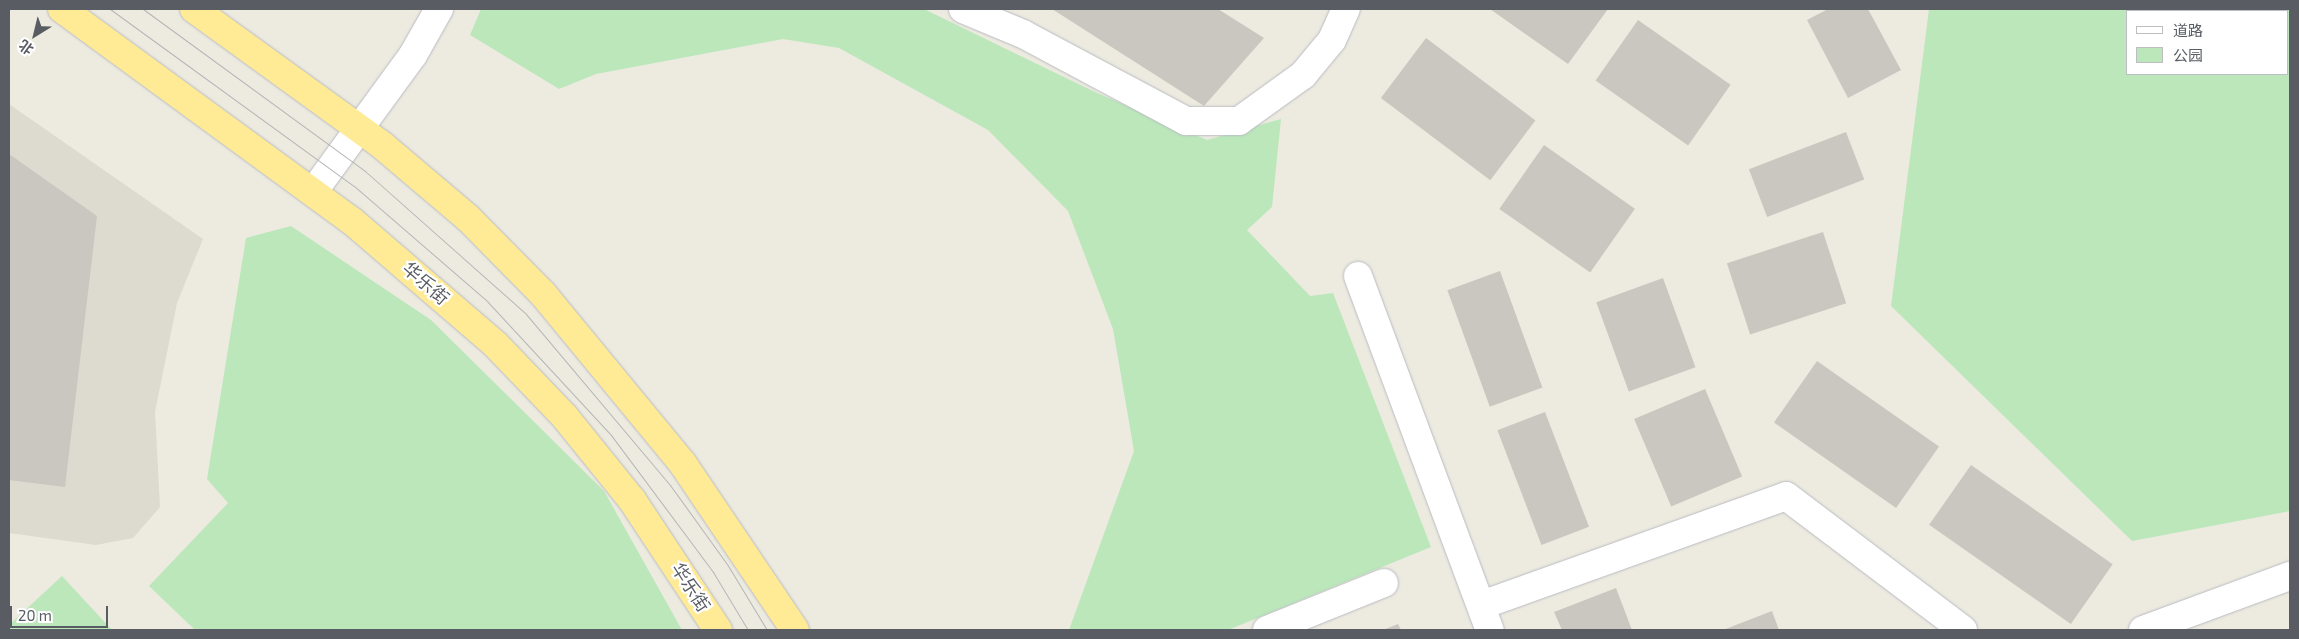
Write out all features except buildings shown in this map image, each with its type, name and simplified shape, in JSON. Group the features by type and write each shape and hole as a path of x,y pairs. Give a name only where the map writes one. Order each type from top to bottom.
{"highway":[{"name":"华乐街","path":"62,9 313,192 426,281 565,417 632,500 718,630"},
{"path":"194,9 359,128 468,218 607,368 689,472 795,630"}],"street":[{"path":"313,192 413,55 439,9"},
{"path":"963,9 1023,34 1186,121 1239,121 1303,75 1332,40 1346,9"},
{"path":"1358,276 1486,618 1786,496 1963,630"},
{"path":"2144,630 2290,576"},
{"path":"1266,630 1384,583"}],"shaded area":[{"path":"9,104 203,239 177,303 155,412 160,507 133,538 96,545 9,533"}],"green space":[{"path":"481,9 924,9 1097,93 1207,140 1281,119 1272,207 1247,230 1310,296 1333,293 1431,547 1228,630 1069,630 1134,451 1113,329 1068,211 988,130 839,48 783,39 596,74 559,89 470,35"},
{"path":"1929,9 2290,9 2290,511 2132,541 1891,306"},
{"path":"291,226 431,320 604,491 682,630 195,630 149,586 228,503 207,479 246,238"},
{"path":"62,576 112,630 9,630 9,625"}],"tram line":[{"path":"110,9 354,186 486,300 611,435 713,572 748,630"},
{"path":"143,9 365,171 526,314 670,485 727,564 767,630"}]}
